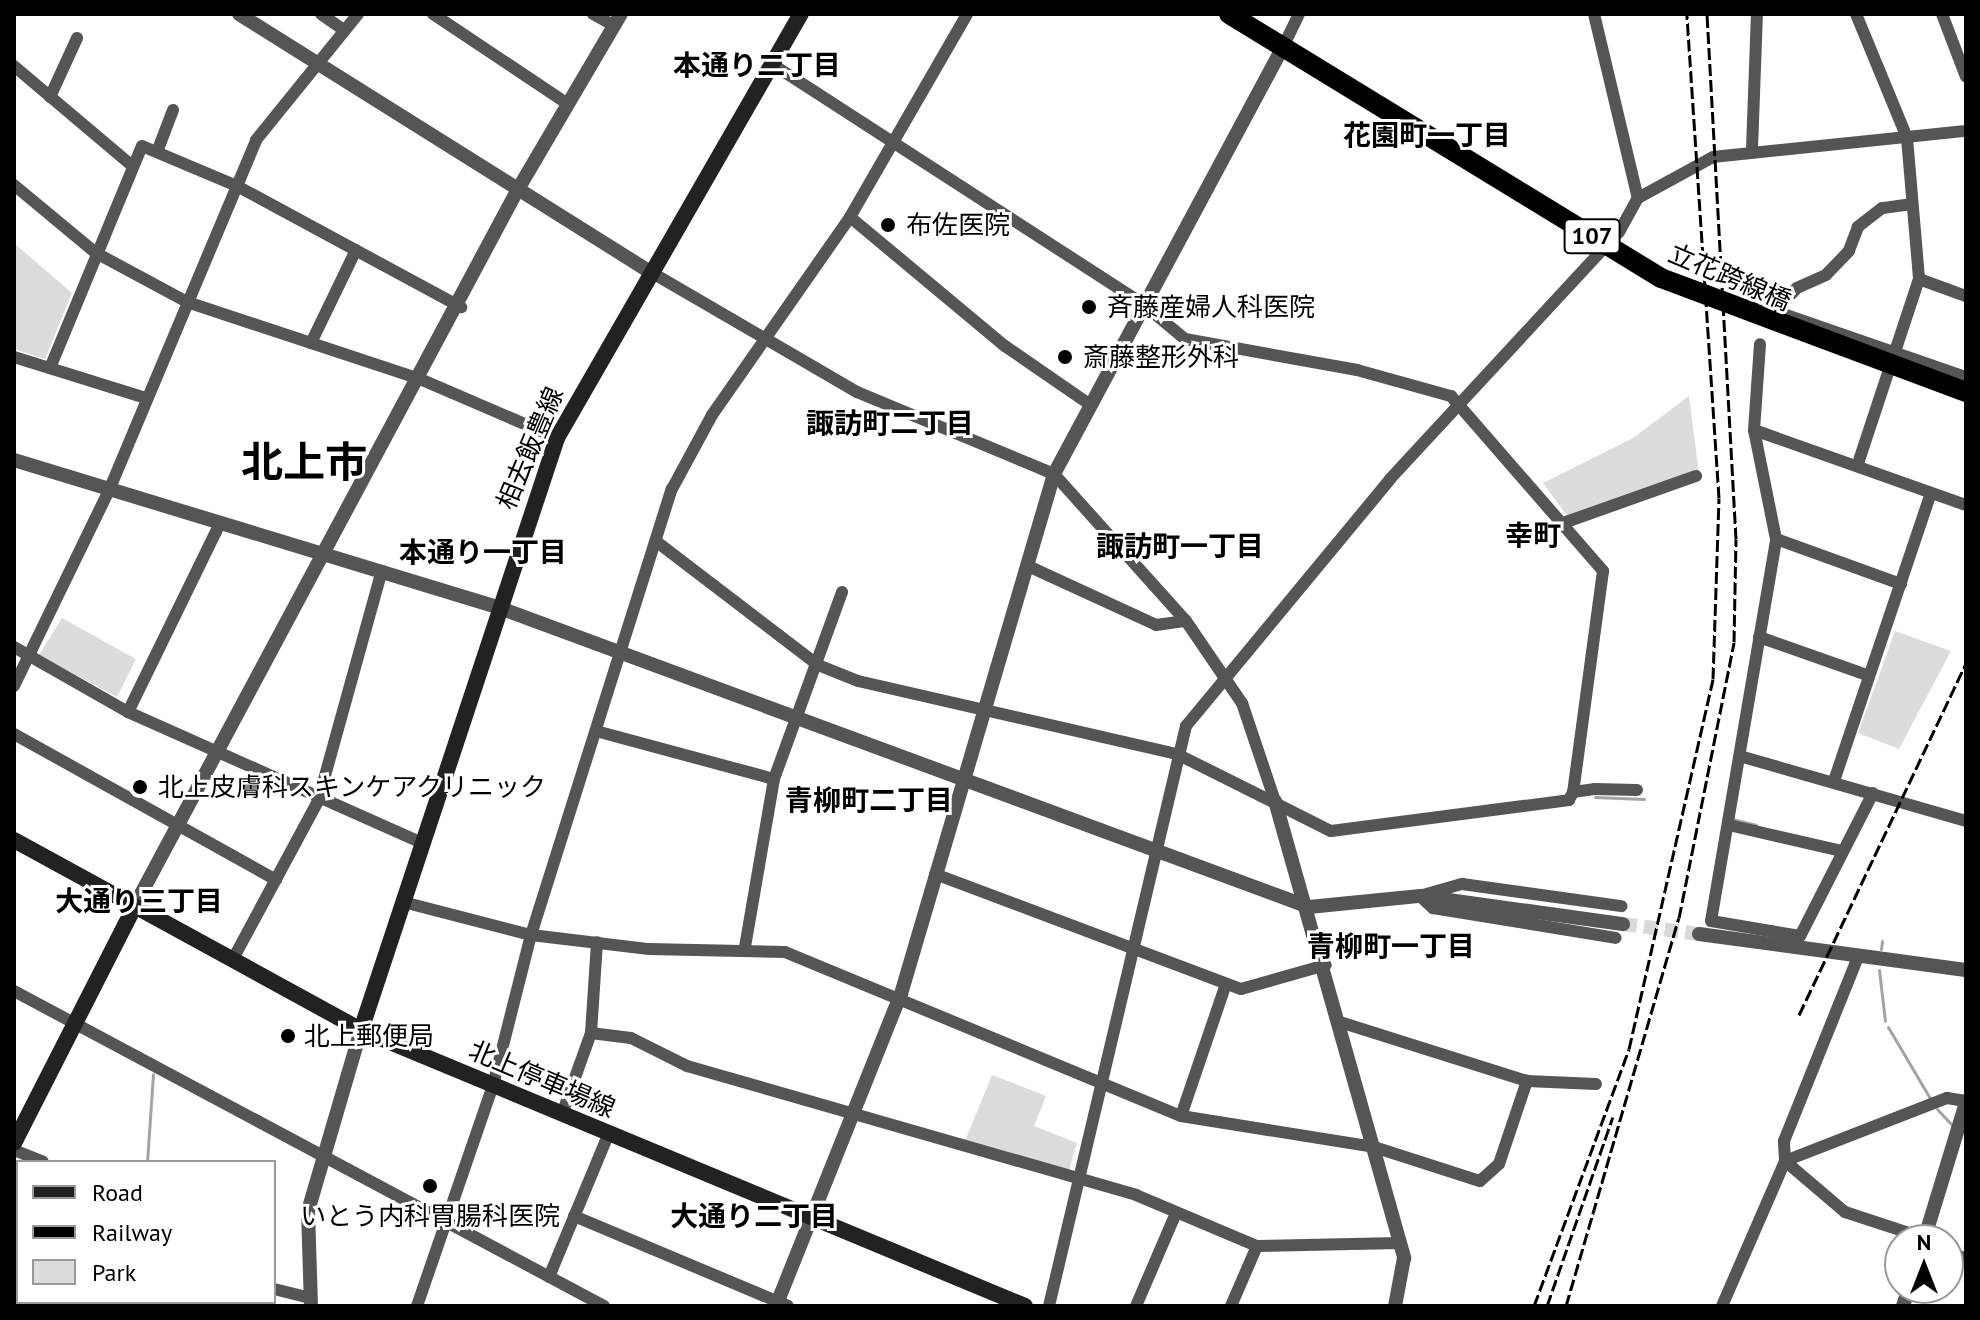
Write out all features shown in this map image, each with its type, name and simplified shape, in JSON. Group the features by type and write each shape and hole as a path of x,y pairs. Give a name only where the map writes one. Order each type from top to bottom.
{"highway":[{"name":"107","path":"1229,14 1283,47"},
{"name":"立花跨線橋","path":"1283,47 1490,174 1708,300 1966,392"}],"main road":[{"name":"相去飯豊線","path":"361,1030 497,607 557,438 649,271 801,14"},
{"name":"北上停車場線","path":"14,840 361,1030 1025,1306"},
{"path":"14,1143 134,907"}],"street":[{"path":"239,14 517,191 857,392 1054,474 1186,621 1242,703 1309,907 1343,1023 1400,1243 1395,1306"},
{"path":"321,14 344,30"},
{"path":"14,686 33,656 110,488 256,140 314,60 358,14"},
{"path":"433,14 568,104"},
{"path":"134,907 323,554 461,307 517,191 618,20 593,14"},
{"path":"417,1306 493,1085 531,935 623,654 672,489 712,415 768,341 850,217 967,14"},
{"path":"574,1216 780,1304 901,994 935,874 987,712 1054,474 1299,14"},
{"path":"1594,14 1638,198"},
{"path":"1752,149 1757,14"},
{"path":"1856,14 1907,138 1919,279 1857,466"},
{"path":"1942,14 1966,77"},
{"path":"50,97 77,38"},
{"path":"657,542 818,665 987,712 1177,754 1331,831 1349,832 1569,800 1573,792 1603,571 1566,522 1451,396 1357,370 1185,339 1144,305 772,64"},
{"path":"14,66 131,165"},
{"path":"157,152 173,110"},
{"path":"1049,1306 1103,1080 1152,850 1186,726 1390,479 1619,232 1638,198 1700,161 1752,149 1966,131"},
{"path":"50,368 131,165 142,146 237,186 461,307"},
{"path":"14,185 96,253 187,302 420,379 557,438"},
{"path":"1912,204 1882,208 1858,227 1849,251 1826,275 1797,288 1775,311 1966,377"},
{"path":"850,217 1005,346 1089,404"},
{"path":"311,343 356,250"},
{"path":"1919,279 1966,296"},
{"path":"1760,344 1754,430 1776,539 1733,826 1711,921 1800,936 1873,793"},
{"path":"14,357 146,398"},
{"path":"1754,430 1966,505"},
{"path":"14,460 497,607 795,720 1309,907 1420,896 1462,884 1585,905 1621,906"},
{"path":"1566,522 1696,476"},
{"path":"1834,781 1867,675 1931,493"},
{"path":"128,712 220,523"},
{"path":"1776,539 1901,584"},
{"path":"1028,566 1156,625 1186,621"},
{"path":"233,959 318,801 382,571"},
{"path":"745,947 774,779 842,592"},
{"path":"1759,637 1867,675"},
{"path":"14,647 128,712 318,801 422,843"},
{"path":"596,731 774,779"},
{"path":"14,734 179,822 276,880"},
{"path":"1743,757 1966,821"},
{"path":"1573,792 1637,790"},
{"path":"1733,826 1841,851"},
{"path":"935,874 1241,989 1326,965"},
{"path":"1420,896 1620,931"},
{"path":"1420,896 1433,908 1581,932 1620,931"},
{"path":"403,902 531,935 597,942 745,947 785,952 901,994 1181,1116 1374,1147 1480,1181 1499,1164 1527,1081"},
{"path":"1581,932 1585,905"},
{"path":"1699,934 1966,970"},
{"path":"562,1114 591,1033 597,942"},
{"path":"1722,1306 1785,1161 1784,1141 1858,957"},
{"path":"1181,1116 1226,984"},
{"path":"14,991 323,1159 604,1306"},
{"path":"1343,1023 1527,1081 1596,1084"},
{"path":"276,1290 311,1302 308,1211 361,1030"},
{"path":"591,1033 631,1038 687,1066 1078,1181 1176,1213 1257,1246 1400,1243"},
{"path":"1785,1161 1947,1098 1966,1102 1929,1224"},
{"path":"549,1277 609,1133"},
{"path":"14,1150 38,1160"},
{"path":"1785,1161 1845,1212 1884,1225"},
{"path":"1136,1306 1176,1213"},
{"path":"1231,1306 1257,1246"}],"green space":[{"path":"14,243 72,293 45,359 14,349"},
{"path":"1689,396 1699,473 1568,517 1543,483 1633,438"},
{"path":"62,618 136,659 117,697 39,655"},
{"path":"1895,631 1951,651 1899,749 1858,733"},
{"path":"992,1075 1046,1096 1034,1126 1077,1143 1068,1174 965,1141"}],"waterway":[{"path":"1595,797 1644,799"},
{"path":"1732,819 1756,825"},
{"path":"1881,949 1882,941"},
{"path":"1879,970 1885,1021"},
{"path":"1888,1027 1931,1100"},
{"path":"147,1160 153,1074"},
{"path":"1937,1109 1953,1126"}],"tunnel":[{"path":"1623,924 1699,934"}],"railway":[{"path":"1534,1306 1629,1049 1713,679 1719,498 1687,14"},
{"path":"1566,1306 1679,918 1734,642 1736,539 1707,14"},
{"path":"1799,1015 1966,664"},
{"path":"1547,1306 1613,1117"}],"place":[{"name":"布佐医院","path":"888,225"},
{"name":"斉藤産婦人科医院","path":"1089,307"},
{"name":"斎藤整形外科","path":"1065,357"},
{"name":"北上皮膚科スキンケアクリニック","path":"140,787"},
{"name":"北上郵便局","path":"288,1036"},
{"name":"いとう内科胃腸科医院","path":"430,1186"}],"district":[{"name":"本通り二丁目","path":"757,65"},
{"name":"花園町一丁目","path":"1427,135"},
{"name":"諏訪町二丁目","path":"890,423"},
{"name":"北上市","path":"304,462"},
{"name":"幸町","path":"1533,535"},
{"name":"諏訪町一丁目","path":"1180,546"},
{"name":"本通り一丁目","path":"483,552"},
{"name":"青柳町二丁目","path":"869,800"},
{"name":"大通り三丁目","path":"139,901"},
{"name":"青柳町一丁目","path":"1391,946"},
{"name":"大通り二丁目","path":"754,1216"}]}
